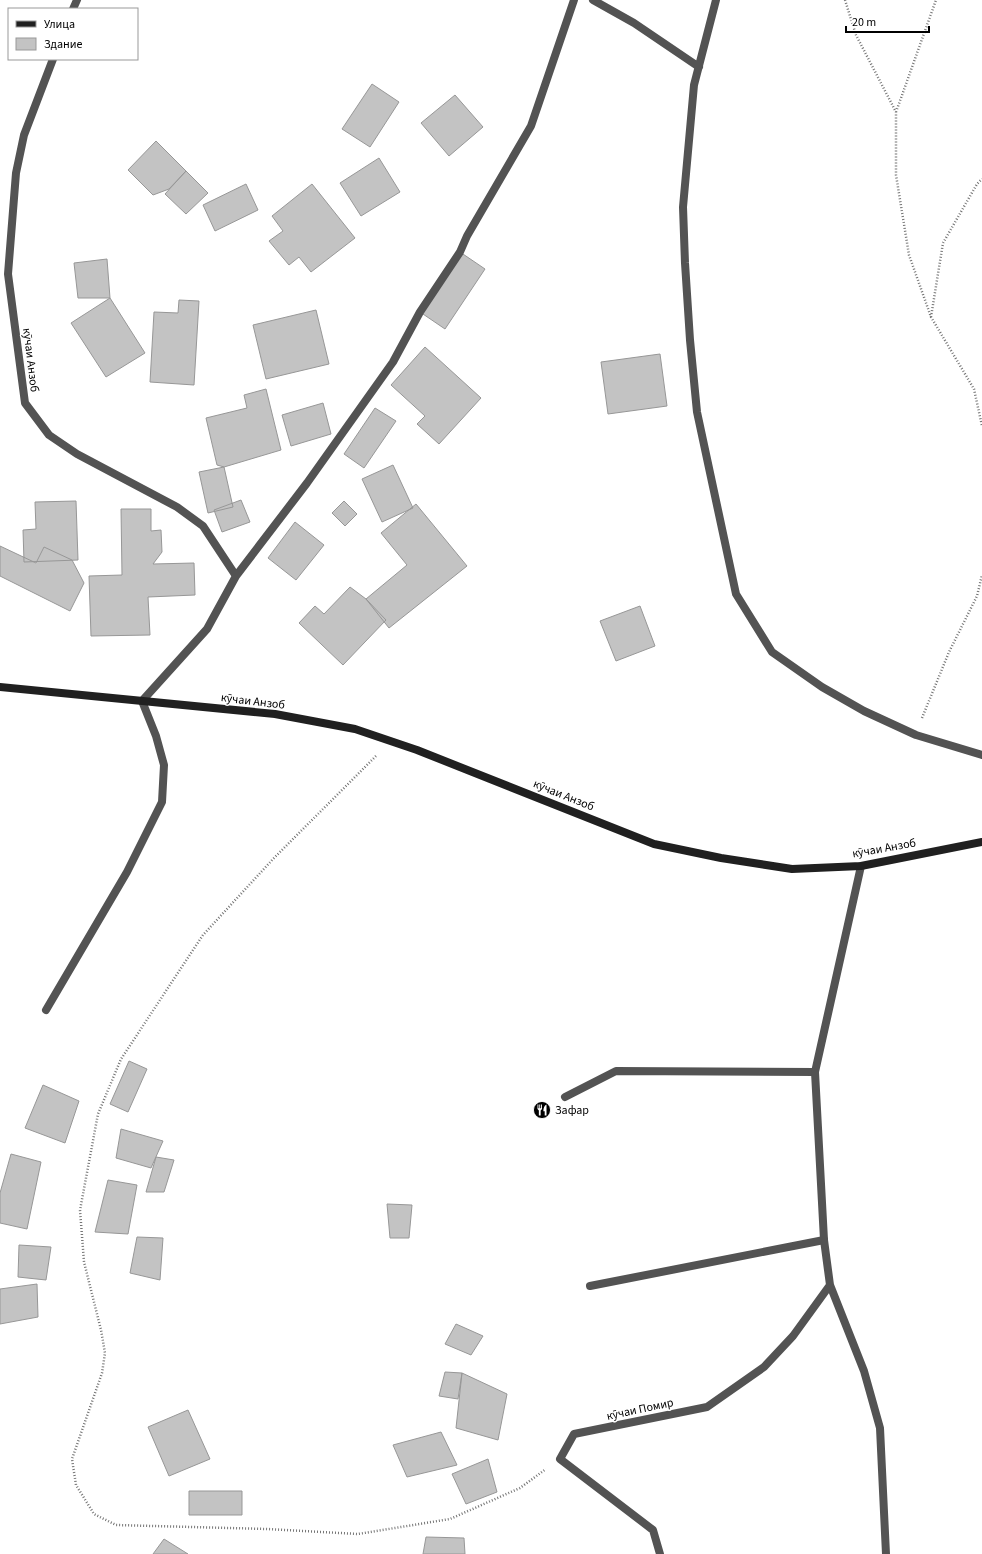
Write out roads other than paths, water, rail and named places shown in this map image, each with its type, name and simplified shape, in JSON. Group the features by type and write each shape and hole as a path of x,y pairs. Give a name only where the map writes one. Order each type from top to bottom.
{"street":[{"path":"46,1010 127,872 162,802 164,766 156,736 142,701 207,629 236,576 307,484 393,362 420,312 460,252 467,236 531,126 574,0"},
{"path":"593,0 634,24 699,67"},
{"path":"716,0 694,84 683,207 690,340 697,412 736,594 772,652 822,687 864,711 916,735 982,755"},
{"name":"кӯчаи Анзоб","path":"53,60 24,135 16,173 8,274 25,403 49,435 77,454 177,507 203,526 236,576"},
{"name":"кӯчаи Анзоб","path":"0,687 275,714 355,729 390,741 654,844 721,858 792,869 861,866 982,842"},
{"path":"861,866 815,1072 824,1240 830,1285 864,1371 880,1428 886,1554"},
{"path":"566,1097 616,1071 815,1072"},
{"path":"590,1286 824,1240"},
{"name":"кӯчаи Помир","path":"660,1554 653,1530 560,1459 574,1434 707,1407 764,1366 793,1336 830,1285"}],"place":[{"name":"Зафар","path":"542,1110"}]}
